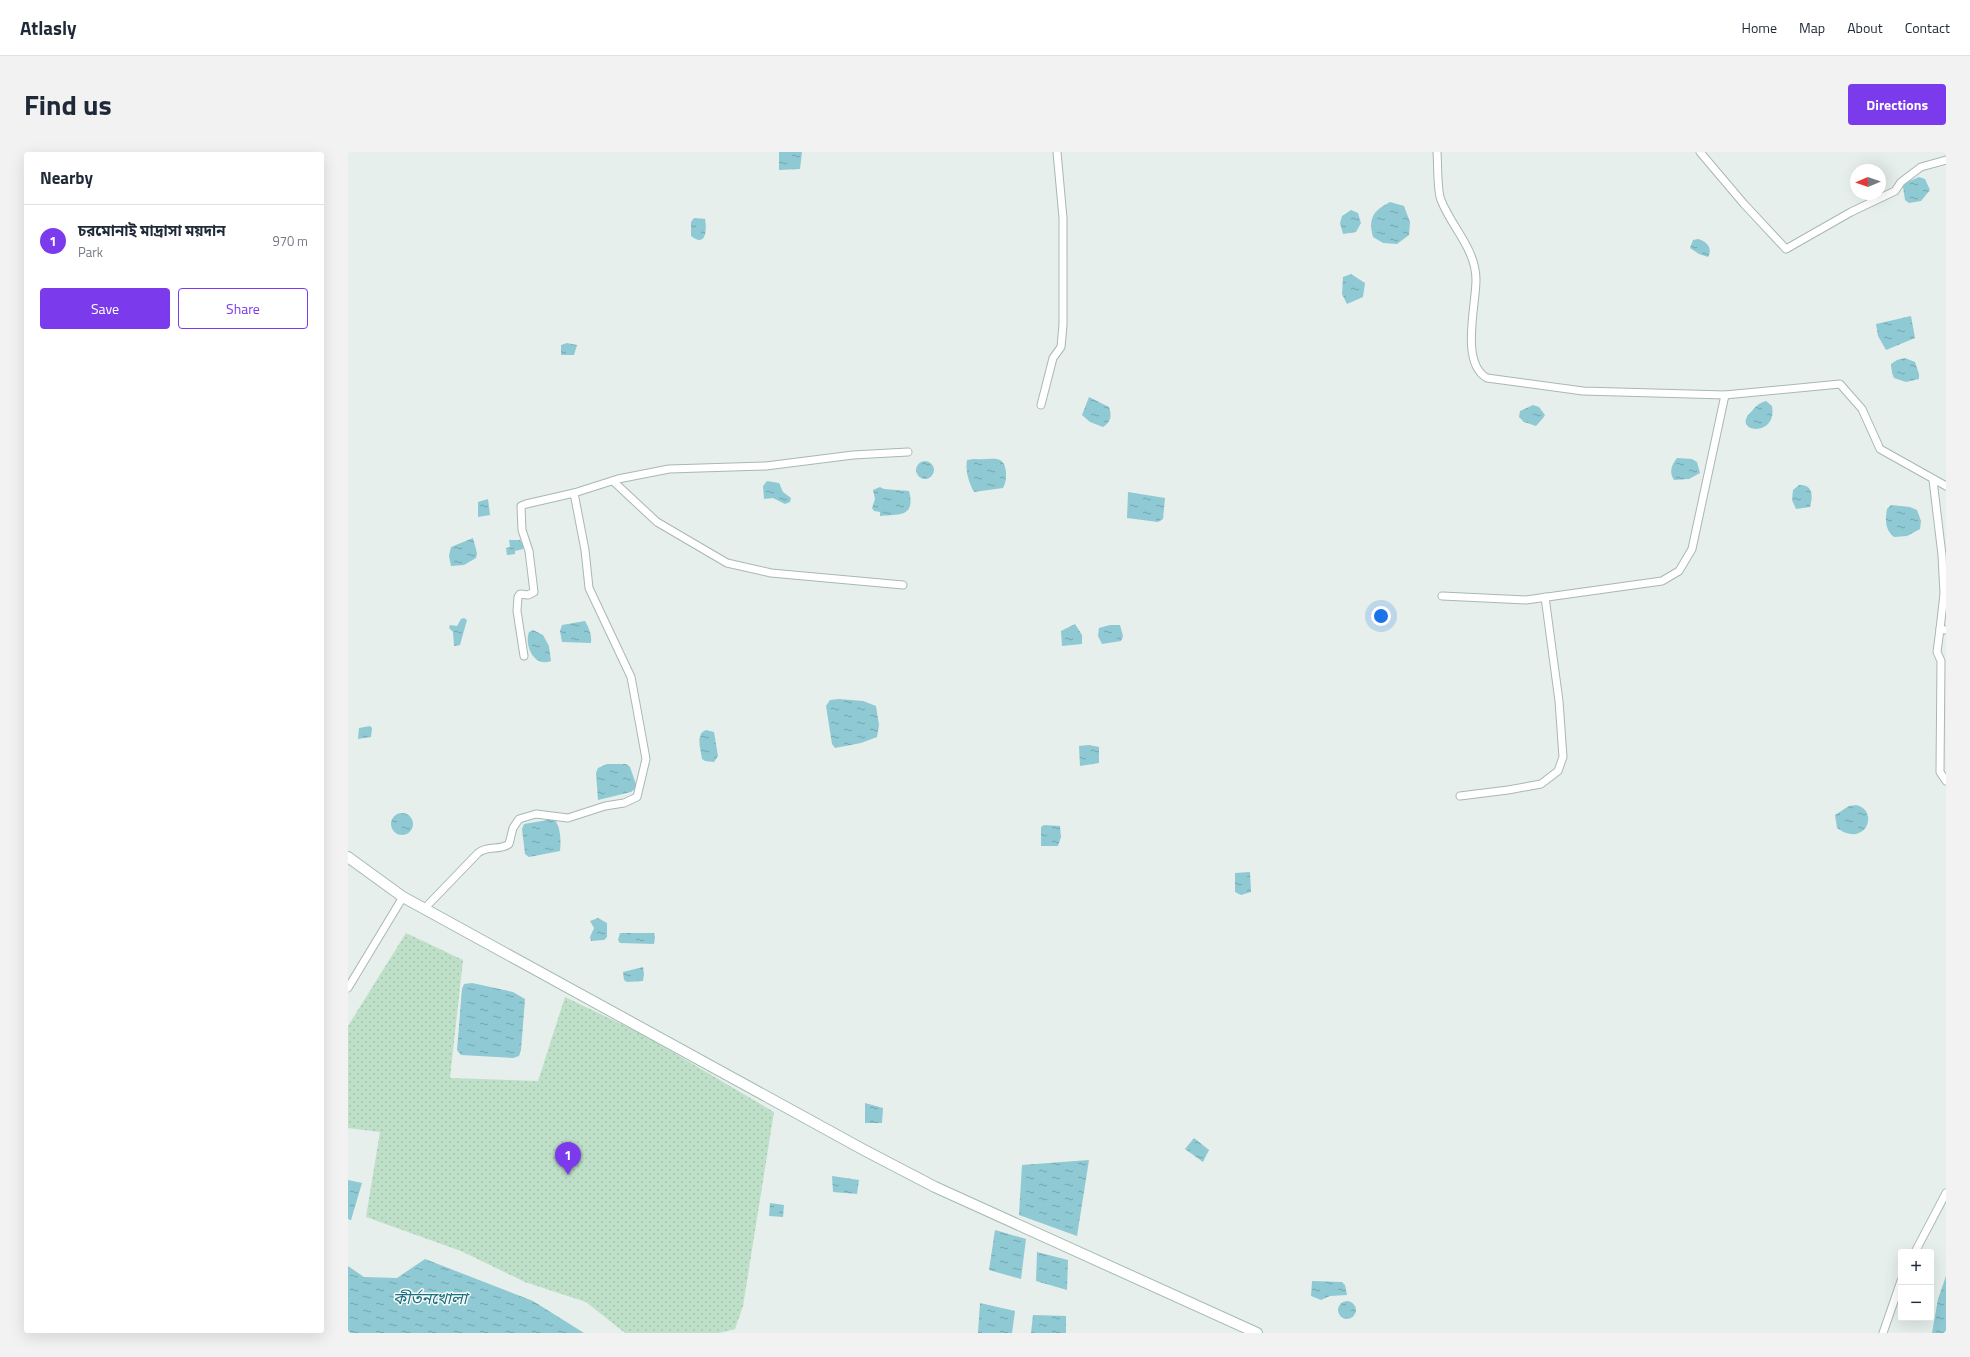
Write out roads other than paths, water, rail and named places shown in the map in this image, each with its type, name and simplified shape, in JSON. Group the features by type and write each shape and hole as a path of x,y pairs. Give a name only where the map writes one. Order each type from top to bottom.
{"main road":[{"path":"348,857 403,897 424,909 864,1150 935,1187 1257,1333"}],"street":[{"path":"1041,405 1053,358 1061,347 1063,325 1063,218 1057,152"},
{"path":"1437,152 1440,200 1474,260 1476,280 1472,339 1475,366 1480,374 1487,378 1583,391 1725,395 1840,384 1862,409 1880,449 1946,486"},
{"path":"1700,152 1744,204 1786,250 1851,212 1895,191 1901,182 1920,167 1946,160"},
{"path":"1442,596 1526,600 1662,581 1679,571 1692,549 1725,395"},
{"path":"524,656 517,612 518,596 520,594 528,595 534,592 534,582 529,551 522,530 521,506 574,493 613,480 684,467 766,466 853,455 908,452"},
{"path":"613,480 657,522 727,563 772,574 903,584"},
{"path":"1933,480 1942,555 1944,594 1943,629 1937,652 1941,661 1940,772 1946,781"},
{"path":"424,909 484,848 502,849 509,844 513,828 519,819 536,814 568,818 605,806 624,803 637,797 646,759 636,704 630,677 589,588 585,550 574,493"},
{"path":"1460,796 1541,784 1558,771 1563,757 1560,709 1545,597"},
{"path":"348,988 403,897"},
{"path":"1917,1249 1946,1193"},
{"path":"1884,1333 1899,1285"}],"water":[{"path":"779,152 802,152 800,169 779,170"},
{"path":"1919,177 1925,179 1930,190 1921,201 1909,203 1905,200 1903,187 1905,183"},
{"path":"1390,202 1404,206 1410,222 1409,235 1397,244 1383,243 1373,237 1371,225 1373,216 1376,212"},
{"path":"1351,210 1358,213 1361,223 1356,232 1343,234 1340,223 1342,216"},
{"path":"694,218 705,219 706,228 703,239 696,239 691,236 691,222"},
{"path":"1698,239 1706,243 1708,246 1710,251 1708,257 1699,254 1690,248 1693,240"},
{"path":"1351,274 1365,283 1363,297 1347,304 1342,294 1343,277"},
{"path":"1911,316 1915,338 1886,350 1878,336 1876,324"},
{"path":"567,343 577,345 574,355 561,355 561,345"},
{"path":"1905,358 1915,362 1919,379 1906,382 1894,378 1891,364 1897,360"},
{"path":"1089,397 1109,407 1110,418 1108,423 1103,427 1090,422 1082,415"},
{"path":"1766,401 1772,406 1772,417 1768,424 1762,428 1750,428 1746,424 1746,419 1756,406"},
{"path":"1533,405 1539,407 1545,415 1536,426 1524,422 1519,417 1520,411"},
{"path":"1677,458 1692,459 1697,462 1700,473 1689,479 1674,480 1671,469"},
{"path":"996,459 1003,462 1005,466 1006,480 1003,488 974,492 968,477 967,460"},
{"path":"925,461 931,464 934,470 931,476 925,479 919,476 916,470 919,464"},
{"path":"767,481 779,483 783,492 791,498 790,502 785,504 773,498 764,499 763,486"},
{"path":"1799,485 1807,486 1811,492 1812,499 1810,507 1796,509 1792,500 1793,490"},
{"path":"880,487 884,489 909,491 911,500 908,510 904,513 880,516 880,512 874,511 872,508 875,499 873,490"},
{"path":"1128,492 1165,498 1163,519 1158,522 1127,518"},
{"path":"488,499 490,515 478,517 478,502"},
{"path":"1891,505 1910,507 1917,510 1921,521 1920,529 1907,536 1894,537 1887,528 1886,521 1887,509"},
{"path":"473,538 477,553 476,558 464,565 451,566 449,556 451,547"},
{"path":"509,540 520,540 523,545 523,549 515,551 515,554 507,555 506,548 510,547"},
{"path":"464,618 467,620 460,645 454,646 453,632 449,628 450,625 457,626 461,619"},
{"path":"585,621 590,632 591,643 562,642 560,631 562,625"},
{"path":"1075,624 1082,635 1082,644 1062,646 1061,631"},
{"path":"1110,625 1120,625 1123,636 1121,641 1102,644 1098,636 1099,628"},
{"path":"533,630 543,635 549,646 551,661 540,661 535,658 529,649 529,632"},
{"path":"839,699 863,701 876,706 879,725 877,737 861,743 835,748 832,744 826,706 830,700"},
{"path":"370,726 372,728 371,737 358,739 359,728"},
{"path":"706,730 714,732 718,756 714,762 705,761 702,759 700,738"},
{"path":"1089,745 1099,747 1099,763 1080,766 1079,746"},
{"path":"607,764 626,764 630,767 637,787 631,792 598,800 596,773 598,768"},
{"path":"1856,805 1863,808 1867,814 1868,820 1862,831 1856,834 1847,833 1837,828 1835,815 1849,806"},
{"path":"402,813 410,816 413,824 410,832 402,835 394,832 391,824 394,816"},
{"path":"554,819 559,830 560,851 529,857 525,854 522,829 524,824"},
{"path":"1044,825 1060,826 1061,837 1058,846 1041,846 1041,827"},
{"path":"1250,872 1251,892 1241,895 1235,892 1235,873"},
{"path":"598,918 607,923 607,937 604,940 591,941 590,937 594,928 590,921"},
{"path":"620,933 654,933 654,944 620,943 618,940"},
{"path":"643,967 643,981 627,982 624,980 623,972"},
{"path":"472,983 513,992 525,999 521,1050 519,1056 513,1058 461,1055 457,1050 462,989 464,984"},
{"path":"865,1103 883,1108 882,1123 865,1123"},
{"path":"1194,1138 1209,1150 1203,1162 1185,1149"},
{"path":"1089,1160 1077,1236 1019,1215 1022,1165"},
{"path":"832,1176 859,1180 857,1194 833,1192"},
{"path":"348,1180 362,1183 351,1220 348,1219"},
{"path":"770,1203 784,1205 783,1217 769,1216"},
{"path":"995,1230 1026,1239 1021,1279 989,1270"},
{"path":"1037,1252 1068,1260 1067,1290 1036,1281"},
{"name":"কীর্তনখোলা","path":"425,1259 533,1301 584,1333 348,1333 348,1266 364,1277 397,1278"},
{"path":"1946,1276 1946,1333 1932,1333 1938,1299"},
{"path":"1312,1281 1342,1282 1345,1285 1347,1295 1330,1296 1321,1300 1311,1296"},
{"path":"1347,1301 1353,1304 1356,1310 1353,1316 1347,1319 1341,1316 1338,1310 1341,1304"},
{"path":"980,1303 1015,1311 1012,1333 978,1333"},
{"path":"1033,1315 1066,1316 1066,1333 1031,1333"}],"place":[{"name":"চরমোনাই মাদ্রাসা ময়দান","path":"568,1175"}]}
